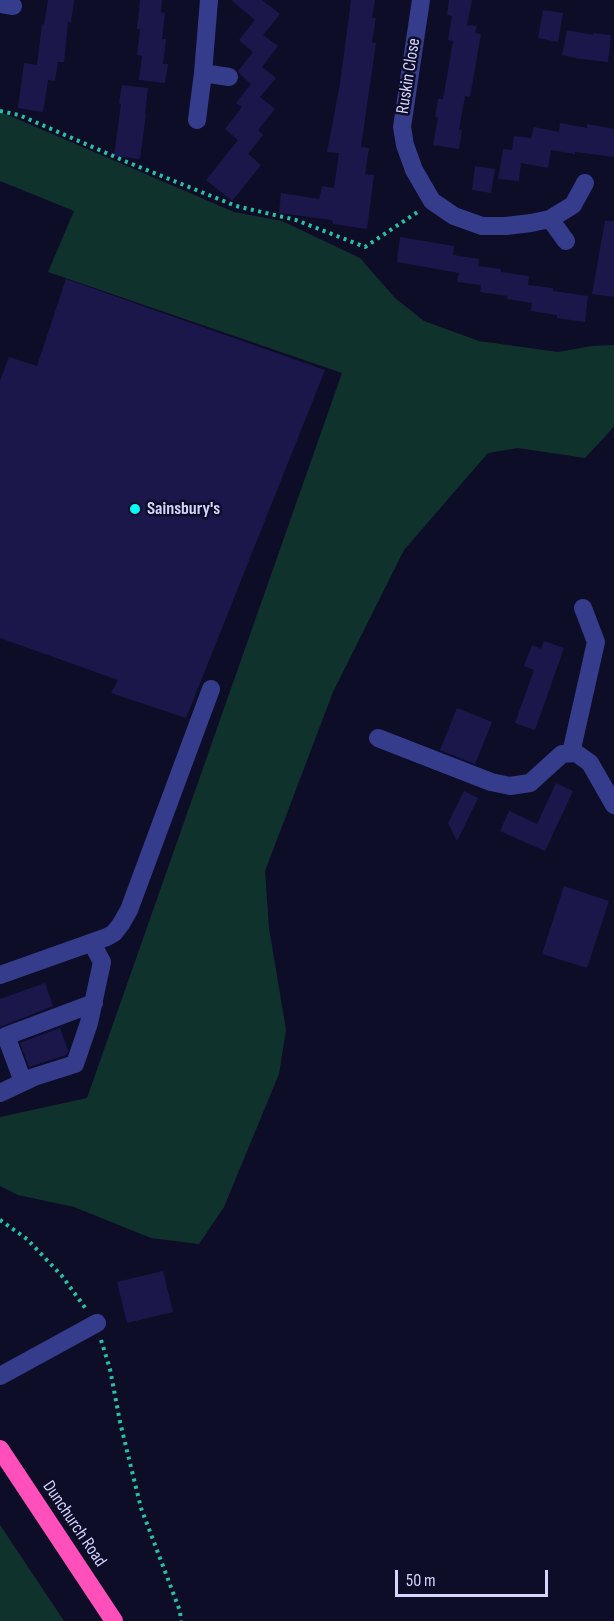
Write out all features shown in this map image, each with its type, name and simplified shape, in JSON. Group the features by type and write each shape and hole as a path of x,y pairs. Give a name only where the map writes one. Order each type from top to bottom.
{"highway":[{"name":"Dunchurch Road","path":"0,1449 114,1621"}],"street":[{"path":"197,120 209,0"},
{"name":"Ruskin Close","path":"421,0 402,127 405,145 414,171 432,201 454,216 482,226 506,226 550,219 573,205 585,183"},
{"path":"203,73 229,77"},
{"path":"550,219 566,241"},
{"path":"571,753 596,642 583,608"},
{"path":"0,975 114,933 122,924 211,689"},
{"path":"378,738 491,782 510,786 530,783 562,754 576,753 590,763 614,805"},
{"path":"0,1081 28,1078 75,1064 89,1023 102,962 92,942"},
{"path":"28,1078 6,1036 94,1003"},
{"path":"0,1093 28,1078"},
{"path":"0,1376 96,1323"}],"path":[{"path":"0,111 19,115 236,206 296,220 365,247 432,201"},
{"path":"0,1220 27,1239 62,1276 96,1323 110,1369 141,1508 180,1611 181,1621"}],"green space":[{"path":"0,108 1,112 234,212 282,221 360,258 395,298 424,321 479,341 558,352 614,345 614,426 611,430 585,458 518,448 488,453 404,550 333,692 265,871 269,928 286,1030 279,1074 224,1207 199,1244 151,1238 74,1207 18,1195 0,1186 0,1117 87,1098 342,373 48,272 74,211 0,181"},
{"path":"0,1525 64,1621 0,1621"}],"building":[{"path":"48,0 74,0 71,23 68,22 64,62 58,62 55,81 48,80 43,112 18,108 24,63 37,65 42,24 44,25"},
{"path":"140,0 162,0 161,12 165,13 162,39 166,39 163,64 168,64 165,83 139,80 142,56 137,55"},
{"path":"231,0 262,0 280,14 263,35 278,46 262,67 276,78 260,97 275,109 258,130 263,135 248,154 261,165 232,201 206,180 238,140 225,129 242,107 236,103 251,84 238,71 253,52 239,40 255,20"},
{"path":"351,0 375,0 372,18 376,18 372,42 376,43 361,147 369,148 365,174 374,175 367,229 333,224 332,220 279,213 281,193 319,199 322,186 334,188 339,153 327,152 340,84"},
{"path":"449,0 472,0 467,25 477,26 475,33 481,34 470,97 465,96 459,130 462,130 459,149 433,145 438,118 435,117 438,99 443,99 453,41 448,40 452,16 447,15"},
{"path":"543,10 563,13 558,42 538,38"},
{"path":"567,30 593,35 593,33 611,35 608,62 562,55"},
{"path":"122,85 148,88 140,159 114,156"},
{"path":"560,123 587,128 587,124 614,129 614,157 551,150 548,168 521,163 519,181 498,179 503,149 512,150 514,136 531,138 534,127 559,132"},
{"path":"475,166 495,169 491,193 472,190"},
{"path":"605,221 614,221 614,297 592,294"},
{"path":"400,237 454,246 453,255 479,259 478,266 529,276 528,285 588,296 585,322 531,311 532,303 507,299 508,296 480,292 481,285 457,282 459,273 397,262"},
{"name":"Sainsbury's","path":"66,279 325,370 186,718 111,693 118,680 0,638 0,381 9,357 37,366"},
{"path":"544,641 564,648 535,730 515,723 534,670 524,666 532,645 541,649"},
{"path":"457,708 492,722 475,764 440,750"},
{"path":"556,783 573,791 545,851 500,831 509,811 537,824"},
{"path":"464,791 478,798 457,841 448,823"},
{"path":"564,886 609,901 587,968 542,954"},
{"path":"45,983 53,1006 0,1027 0,999"},
{"path":"60,1028 68,1051 66,1055 29,1067 20,1043"},
{"path":"163,1271 173,1312 127,1323 117,1282"}],"place":[{"name":"Sainsbury's","path":"135,509"}]}
